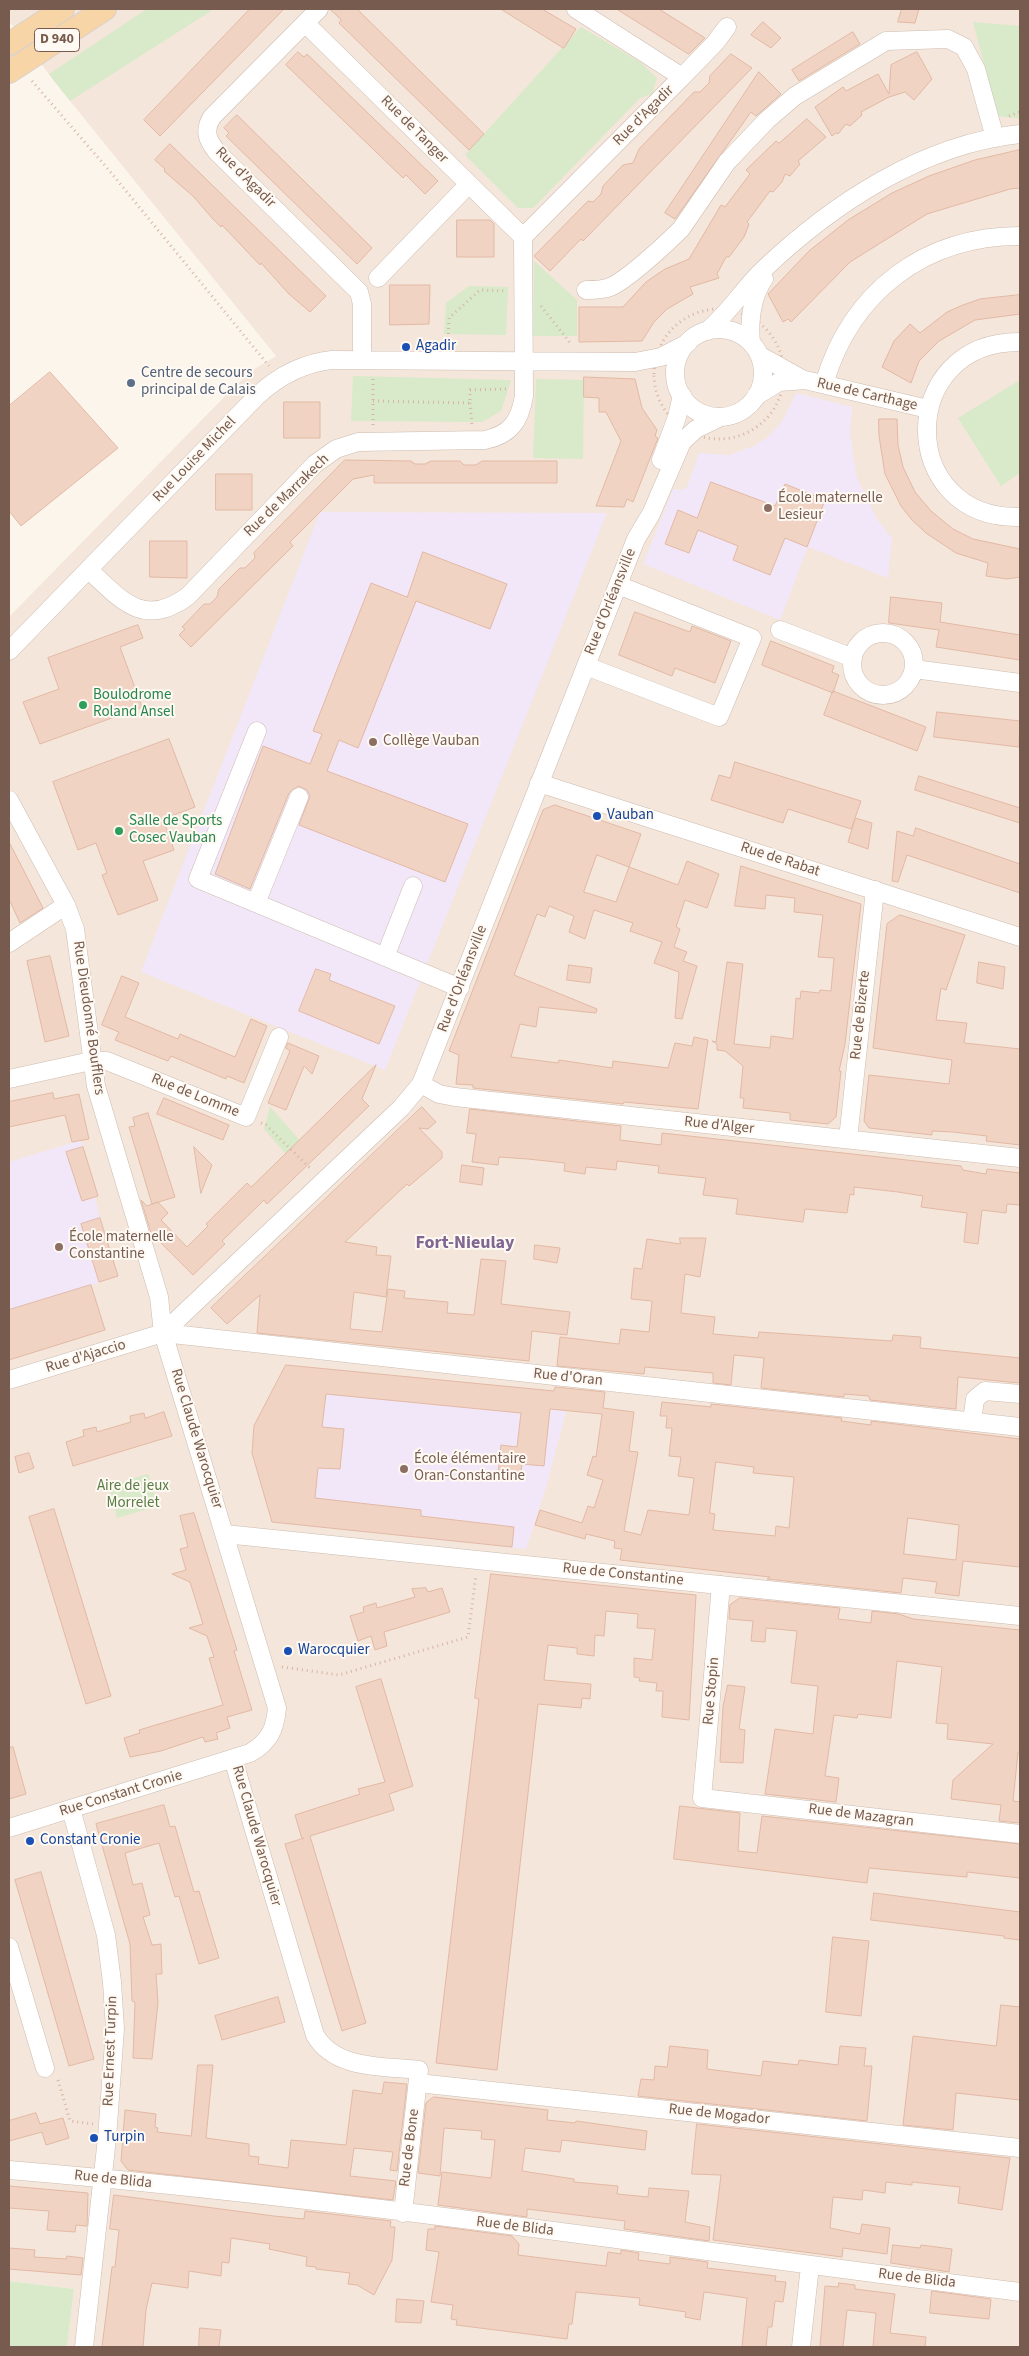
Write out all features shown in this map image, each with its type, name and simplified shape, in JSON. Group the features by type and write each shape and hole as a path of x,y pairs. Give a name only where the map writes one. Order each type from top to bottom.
{"main road":[{"name":"D 940","path":"9,44 63,9"},
{"name":"D 940","path":"18,73 105,9"}],"street":[{"name":"Rue d'Agadir","path":"319,9 212,117 207,136 209,143 217,152 359,292 368,360"},
{"name":"Rue d'Agadir","path":"576,9 682,77"},
{"name":"Rue de Tanger","path":"305,23 523,237"},
{"name":"Rue d'Agadir","path":"523,237 682,77 715,43 727,27"},
{"path":"586,290 604,289 618,283 672,238 681,229 735,152 783,106 811,86 886,41 948,39 964,48 976,69 995,138"},
{"path":"679,390 676,370 678,360 688,343 707,331 730,309 762,271 828,215 883,179 932,158 995,138 1020,134"},
{"path":"378,278 469,184"},
{"path":"824,384 836,350 855,316 877,291 897,274 916,262 954,245 989,237 1020,236"},
{"path":"523,237 524,361"},
{"path":"655,355 663,372 690,406 707,415 722,417 742,411 756,396 763,376 755,349 750,316 754,296 788,249"},
{"path":"707,331 728,330 742,336 784,375"},
{"path":"1020,342 990,345 961,359 940,382 928,409 927,443 938,474 948,488 960,499 982,511 1007,517 1020,517"},
{"name":"Rue Louise Michel","path":"9,651 269,385 305,365 332,360 635,362 688,343"},
{"name":"Rue de Marrakech","path":"89,570 124,603 134,608 155,611 177,604 188,596 315,464 341,447 373,441 474,441 497,438 513,427 519,417 524,388 524,361"},
{"name":"Rue de Carthage","path":"756,396 784,375 928,409"},
{"name":"Rue d'Orléansville","path":"636,539 643,505 675,422 679,390"},
{"name":"Rue d'Orléansville","path":"164,1334 401,1108 421,1084 636,539 655,505 679,446 691,433 722,417"},
{"path":"586,666 719,717 752,638 618,585"},
{"path":"780,630 853,658"},
{"path":"886,634 900,638 908,645 912,654 914,668 908,682 897,692 878,695 864,689 858,682 854,673 853,658 860,644 867,638 886,634"},
{"path":"914,668 1020,683"},
{"path":"257,731 198,879 460,988"},
{"name":"Rue de Rabat","path":"539,783 1020,937"},
{"path":"256,903 299,797"},
{"name":"Rue Dieudonné Boufflers","path":"9,800 66,905 75,929 91,1061 100,1102 159,1297 164,1334"},
{"path":"385,957 413,886"},
{"name":"Rue de Bizerte","path":"848,1139 875,890"},
{"path":"9,943 66,905"},
{"name":"Rue de Lomme","path":"9,1079 91,1061 114,1063 246,1117 279,1037"},
{"name":"Rue d'Alger","path":"421,1084 439,1094 456,1097 1020,1158"},
{"name":"Rue d'Ajaccio","path":"9,1380 164,1334"},
{"name":"Rue d'Oran","path":"164,1334 1020,1427"},
{"name":"Rue Claude Warocquier","path":"164,1334 277,1708 273,1731 268,1740 260,1747 233,1760 315,2035 327,2051 346,2061 419,2070 418,2082"},
{"path":"972,1422 975,1399 984,1391 1020,1394"},
{"name":"Rue de Constantine","path":"225,1534 1020,1616"},
{"name":"Rue Stopin","path":"702,1798 721,1585"},
{"name":"Rue Constant Cronie","path":"9,1828 233,1760"},
{"name":"Rue de Mazagran","path":"702,1798 1020,1834"},
{"name":"Rue Ernest Turpin","path":"71,1809 101,1912 110,1959 115,2029 108,2127 84,2347"},
{"path":"9,1947 45,2068"},
{"name":"Rue de Mogador","path":"418,2082 1020,2148"},
{"name":"Rue de Bone","path":"403,2213 418,2082"},
{"name":"Rue de Blida","path":"9,2170 103,2178 403,2213 1020,2292"},
{"path":"801,2347 810,2266"}],"path":[{"path":"18,73 113,175 270,367"},
{"path":"448,344 450,318 480,290 524,288 572,345 562,345"},
{"path":"707,309 730,309 750,316 765,328 774,339 782,356 784,375 782,391 774,408 765,420 754,429 723,439 705,437 691,433 675,422 665,411 658,397 654,377 655,355 671,329 690,315 707,309"},
{"path":"438,344 456,344"},
{"path":"368,360 373,401 373,441"},
{"path":"264,371 277,362"},
{"path":"373,401 470,403 470,390 524,388"},
{"path":"246,1117 266,1125 324,1182"},
{"path":"265,1664 339,1675 468,1637 479,1560"},
{"path":"45,2068 56,2075 70,2121 108,2127"}],"shaded area":[{"path":"9,9 1020,9 1020,2347 67,2347 74,2289 9,2281 9,617 235,386 253,370 276,356 54,81 9,21"},
{"name":"École maternelle Lesieur","path":"796,393 852,407 850,434 857,478 877,519 892,538 888,578 808,547 780,620 643,564 673,489 683,490 687,487 699,453 729,455 754,446 768,437 783,420"},
{"name":"Collège Vauban","path":"320,512 607,513 385,1070 141,972"},
{"name":"École maternelle Constantine","path":"81,1140 100,1218 118,1276 91,1285 105,1330 9,1360 9,1162"},
{"name":"École élémentaire Oran-Constantine","path":"286,1365 571,1393 547,1484 526,1549 272,1522 252,1453 254,1426"}],"green space":[{"path":"147,9 214,9 70,101 49,74"},
{"path":"973,22 1020,26 1020,119 998,116"},
{"path":"581,27 640,62 657,78 652,94 640,98 533,208 518,208 465,155"},
{"path":"534,261 577,300 577,336 533,336"},
{"path":"469,286 508,287 506,335 444,334 446,303"},
{"path":"353,376 511,380 501,411 482,422 351,421"},
{"path":"536,379 584,380 583,459 533,458"},
{"path":"1020,380 1020,473 1001,486 958,418"},
{"path":"270,1107 315,1157 301,1171 264,1129"},
{"name":"Aire de jeux Morrelet","path":"148,1474 158,1506 117,1518 108,1486"},
{"path":"9,2281 74,2289 67,2347 9,2347"}],"building":[{"path":"250,9 284,9 160,136 144,120"},
{"path":"330,9 357,9 484,134 469,150 339,23 341,20"},
{"path":"501,9 542,9 576,29 564,48"},
{"path":"617,9 659,9 705,38 689,54"},
{"path":"902,9 919,9 915,23 898,22"},
{"path":"763,22 781,38 771,48 751,35"},
{"path":"853,32 860,44 799,81 792,70"},
{"path":"298,52 304,57 307,54 438,181 425,194 406,175 403,178 286,65"},
{"path":"917,52 932,79 914,100 905,92 889,97 861,112 862,115 850,126 846,124 838,134 836,133 832,136 815,107 843,87 846,91 878,74 889,94 891,65"},
{"path":"731,54 752,68 583,241 581,239 550,271 534,256 588,201 593,202 601,194 603,186 623,165 633,163 639,149 694,92 700,92 709,83 710,76"},
{"path":"759,72 781,94 756,116 751,112 675,219 665,213"},
{"path":"237,115 372,248 357,264 226,136 229,133 224,128"},
{"path":"807,119 826,137 798,161 800,164 790,176 785,174 782,182 773,192 770,191 747,222 749,224 744,237 729,257 726,257 717,274 719,278 690,287 693,294 667,309 654,322 642,341 579,342 579,307 623,307 646,282 665,269 689,259 721,205 725,207 750,174 746,170 776,141 779,143"},
{"path":"170,144 326,296 310,312 289,294 261,263 260,265 222,225 221,227 194,197 164,171 165,169 155,160"},
{"path":"1020,150 1020,188 1010,189 927,214 850,262 791,322 788,319 783,322 768,294 809,251 848,220 892,193 929,176 975,160"},
{"path":"457,220 490,220 494,224 494,257 457,257"},
{"path":"390,285 430,285 429,324 390,325"},
{"path":"1020,295 1020,314 975,320 939,341 919,361 911,383 882,367 894,341 910,324 920,333 947,312 963,305 980,299"},
{"path":"50,372 118,448 21,526 9,511 9,406"},
{"path":"584,377 635,379 642,408 657,430 655,436 658,438 633,502 627,499 624,507 596,506 621,441 606,412 599,412 599,398 584,397"},
{"path":"284,402 320,402 320,438 284,438"},
{"path":"879,419 897,419 898,445 903,467 915,492 931,511 953,529 973,539 1020,549 1020,577 1007,579 986,576 988,563 956,553 926,533 912,520 901,506 885,474 879,436"},
{"path":"345,460 411,461 415,464 425,464 431,461 460,461 464,465 476,465 482,461 557,461 557,483 374,483 374,475 353,479 290,542 293,546 191,647 179,635 185,629 182,627 204,604 210,604 217,597 219,589 240,568 245,568 255,558 254,553"},
{"path":"216,474 252,474 252,510 216,510"},
{"path":"711,482 775,506 785,484 825,500 807,547 785,538 770,575 733,560 738,546 698,530 689,553 665,544 678,510 697,518"},
{"path":"150,541 187,541 187,578 150,577"},
{"path":"423,552 507,584 490,629 416,601 358,748 339,740 327,771 468,824 445,882 299,825 310,796 307,790 298,786 289,793 250,889 215,874 263,746 310,764 322,734 313,731 371,583 407,597"},
{"path":"891,597 942,603 940,622 1020,635 1020,660 936,647 939,630 889,623"},
{"path":"635,612 690,632 692,626 731,641 715,683 675,668 672,676 619,655"},
{"name":"Boulodrome Roland Ansel","path":"138,625 143,638 120,647 142,707 40,744 23,702 59,689 48,658"},
{"path":"771,641 834,666 832,672 839,675 833,693 762,665"},
{"path":"833,691 926,727 917,751 824,715"},
{"path":"937,712 1020,721 1019,747 934,737"},
{"name":"Salle de Sports Cosec Vauban","path":"169,739 195,807 163,819 174,850 143,861 158,900 118,915 102,875 107,873 96,843 78,850 53,782"},
{"path":"735,762 861,801 855,818 872,823 868,849 848,842 855,819 851,829 788,809 783,823 711,800 719,775 730,778"},
{"path":"919,776 1020,808 1020,823 915,790"},
{"path":"555,805 641,834 629,867 678,885 687,861 719,874 707,908 685,900 676,927 680,929 674,947 687,952 683,961 697,966 682,1019 675,1018 679,972 654,963 662,942 630,931 633,923 594,910 585,939 569,932 574,916 549,906 545,917 537,914 514,975 597,1009 596,1013 539,1007 536,1027 520,1024 511,1057 558,1063 559,1060 612,1068 613,1061 668,1068 675,1043 692,1046 694,1037 708,1040 698,1109 624,1102 623,1104 473,1088 473,1085 456,1084 459,1055 449,1051 543,810","holes":["597,855 629,867 616,902 584,892"]},
{"path":"916,828 1020,864 1020,893 907,855 898,882 892,881 897,831 913,836"},
{"path":"9,842 43,908 20,923 9,899"},
{"path":"741,866 861,904 845,1044 839,1071 841,1071 836,1117 828,1124 790,1120 790,1113 743,1108 744,1098 740,1098 743,1066 725,1051 717,1050 717,1044 712,1041 716,1042 727,962 743,964 734,1044 770,1048 771,1036 793,1039 796,998 800,999 801,991 819,993 820,990 831,991 834,958 818,957 823,915 794,912 795,898 766,895 765,909 735,906"},
{"path":"900,915 965,935 946,990 941,988 936,1020 967,1023 964,1043 1020,1049 1020,1145 986,1141 987,1136 953,1132 932,1131 932,1135 869,1128 864,1121 869,1075 949,1084 952,1060 873,1048 887,924"},
{"path":"50,956 69,1036 45,1042 27,961"},
{"path":"979,962 1005,967 1003,989 977,983"},
{"path":"569,965 592,968 590,983 567,980"},
{"path":"316,969 331,974 329,980 395,1006 379,1044 299,1011"},
{"path":"122,976 139,983 125,1017 178,1039 180,1034 235,1057 251,1019 267,1026 244,1083 227,1076 226,1079 171,1056 168,1061 115,1040 119,1032 102,1025"},
{"path":"288,1043 319,1056 312,1074 304,1066 286,1110 268,1103 290,1051 286,1048"},
{"path":"376,1065 362,1099 369,1106 267,1204 264,1200 222,1241 225,1244 193,1275 151,1233 141,1200 147,1206 158,1202 168,1213 161,1220 187,1247 208,1226 206,1224 247,1183 251,1187"},
{"path":"53,1093 54,1099 79,1094 89,1139 72,1142 65,1115 9,1127 9,1102"},
{"path":"164,1098 229,1125 223,1140 157,1114"},
{"path":"422,1107 436,1122 428,1129 419,1128 442,1152 442,1158 409,1186 407,1184 345,1242 377,1247 376,1255 391,1256 386,1297 354,1292 350,1329 382,1332 388,1289 405,1291 404,1298 448,1302 447,1313 474,1315 481,1259 506,1261 501,1304 570,1312 567,1335 532,1331 529,1361 257,1333 260,1295 227,1324 211,1308"},
{"path":"470,1109 621,1126 620,1140 661,1145 662,1133 961,1166 963,1170 986,1174 987,1169 1020,1173 1020,1205 1007,1204 1006,1213 982,1210 978,1244 964,1242 967,1213 921,1207 923,1196 898,1192 854,1187 854,1195 850,1194 847,1213 805,1209 803,1222 736,1214 738,1199 703,1195 706,1178 658,1173 659,1166 617,1161 616,1170 586,1167 585,1174 564,1171 565,1163 528,1159 499,1157 498,1165 472,1162 476,1134 467,1133"},
{"path":"148,1113 175,1197 152,1204 129,1127 135,1126 133,1118"},
{"path":"83,1147 98,1196 82,1201 66,1152"},
{"path":"194,1147 212,1165 201,1193"},
{"path":"462,1165 484,1168 482,1185 460,1182"},
{"path":"100,1218 118,1276 99,1282 81,1224"},
{"path":"680,1238 706,1238 700,1277 685,1274 681,1313 715,1317 713,1334 758,1338 759,1332 892,1341 893,1335 921,1337 920,1348 1020,1358 1020,1383 958,1377 956,1409 870,1400 869,1396 844,1394 844,1397 761,1388 764,1358 734,1355 731,1385 713,1383 713,1373 645,1367 644,1374 557,1366 560,1337 619,1344 621,1329 649,1332 652,1301 631,1299 634,1268 642,1269 647,1239 680,1244"},
{"path":"535,1245 560,1248 557,1263 534,1259"},
{"path":"91,1285 105,1330 9,1360 9,1310"},
{"path":"286,1365 554,1391 555,1387 605,1392 603,1408 634,1412 629,1451 638,1452 624,1531 641,1535 648,1510 689,1515 694,1478 678,1476 681,1457 669,1456 672,1428 666,1428 667,1416 660,1416 662,1402 711,1407 711,1404 842,1418 841,1421 871,1425 871,1421 1020,1439 1020,1567 963,1561 959,1596 935,1593 937,1582 903,1578 901,1593 767,1579 770,1577 620,1560 622,1549 614,1548 615,1541 586,1534 585,1539 535,1525 540,1510 582,1523 588,1506 594,1508 603,1480 587,1475 593,1456 596,1457 602,1414 550,1409 544,1466 522,1464 520,1478 498,1475 501,1445 517,1447 521,1413 326,1394 322,1427 344,1429 340,1469 318,1468 315,1498 421,1510 421,1516 514,1527 512,1547 272,1522 252,1453 254,1426","holes":["716,1462 754,1467 753,1473 794,1477 789,1528 776,1526 775,1536 713,1530 715,1514 710,1513","908,1518 959,1525 956,1560 904,1554"]},
{"path":"164,1412 172,1436 73,1466 66,1442 84,1436 83,1430 96,1427 97,1432 131,1422 130,1416 144,1413 145,1418"},
{"path":"29,1453 34,1468 19,1473 15,1457"},
{"path":"54,1509 111,1696 86,1704 29,1517"},
{"path":"194,1513 237,1650 234,1651 252,1710 227,1717 230,1728 216,1733 218,1739 205,1742 203,1737 161,1751 130,1757 124,1738 140,1733 139,1730 223,1705 209,1658 214,1657 207,1636 189,1628 203,1624 190,1582 172,1574 186,1570 180,1549 188,1547 180,1516"},
{"path":"491,1574 696,1595 689,1720 662,1717 663,1691 656,1691 657,1683 639,1681 640,1678 634,1677 634,1658 652,1660 655,1629 637,1628 638,1614 606,1611 604,1636 595,1635 594,1656 577,1654 577,1648 548,1645 544,1680 591,1684 590,1699 582,1698 581,1708 538,1704 497,2070 436,2063 479,1699 475,1698"},
{"path":"426,1588 428,1592 442,1588 450,1612 384,1632 387,1646 375,1650 371,1636 358,1641 350,1616 364,1612 363,1607 376,1603 377,1608 415,1597 412,1589"},
{"path":"740,1598 840,1608 838,1619 871,1623 872,1611 899,1614 913,1619 1020,1630 1020,1752 1018,1752 1013,1801 1020,1802 1020,1823 999,1821 1001,1805 951,1799 953,1780 993,1744 947,1739 948,1724 936,1723 942,1667 897,1661 891,1718 858,1714 857,1718 834,1715 825,1776 839,1778 836,1802 765,1794 775,1729 813,1734 818,1686 791,1683 797,1631 766,1628 765,1642 751,1641 753,1621 729,1619 730,1605"},
{"path":"381,1679 413,1786 389,1794 394,1810 310,1836 366,2023 342,2031 285,1844 302,1839 295,1815 360,1794 358,1789 385,1782 356,1687"},
{"path":"728,1685 745,1687 739,1729 745,1730 743,1763 720,1762 723,1707"},
{"path":"13,1747 26,1794 9,1799 9,1748"},
{"path":"164,1805 170,1827 175,1826 194,1892 199,1891 219,1958 199,1964 179,1896 175,1897 159,1843 125,1853 133,1885 142,1883 150,1915 143,1917 152,1945 161,1944 162,1974 156,1974 158,2003 152,2059 133,2058 135,2002 132,2001 130,1944 96,1824"},
{"path":"680,1806 740,1813 738,1851 757,1853 762,1816 1020,1844 1020,1878 967,1872 967,1877 869,1868 867,1883 674,1859"},
{"path":"41,1872 94,2059 69,2066 15,1880"},
{"path":"874,1893 1020,1912 1020,1940 1004,1938 1004,1936 871,1920"},
{"path":"833,1937 869,1941 861,2016 826,2012"},
{"path":"278,1997 285,2022 222,2040 215,2016"},
{"path":"1001,2005 1020,2007 1020,2100 956,2093 953,2130 903,2125 913,2036 996,2046"},
{"path":"670,2046 708,2050 707,2069 761,2076 763,2061 798,2065 799,2060 838,2065 840,2046 866,2048 864,2066 872,2066 867,2121 638,2096 641,2079 654,2080 655,2066 667,2067"},
{"path":"198,2065 213,2065 206,2138 249,2144 249,2156 259,2157 258,2164 288,2168 291,2140 346,2145 353,2090 382,2094 384,2082 407,2084 397,2171 390,2170 393,2152 354,2148 350,2176 396,2181 393,2200 128,2170 121,2161 125,2110 156,2114 155,2127 158,2128 157,2132 191,2136"},
{"path":"434,2097 548,2110 547,2120 575,2123 576,2121 647,2131 645,2150 562,2140 560,2152 525,2148 522,2171 574,2179 574,2182 618,2186 617,2194 648,2197 649,2188 689,2191 685,2222 710,2227 709,2241 624,2229 625,2221 527,2209 527,2217 438,2205 442,2172 491,2178 495,2140 481,2139 482,2131 444,2128 440,2176 418,2173 426,2103"},
{"path":"36,2113 40,2124 63,2118 69,2138 46,2145 42,2132 9,2141 9,2121"},
{"path":"697,2124 1010,2158 1002,2210 958,2203 960,2187 912,2182 912,2185 886,2182 885,2193 863,2190 862,2200 833,2197 830,2228 860,2234 862,2224 890,2228 887,2254 843,2248 842,2257 713,2240 721,2175 692,2174"},
{"path":"9,2186 88,2193 87,2226 76,2225 75,2232 47,2230 49,2211 9,2208"},
{"path":"114,2195 304,2219 305,2211 391,2221 390,2227 395,2227 392,2260 374,2295 357,2285 348,2284 350,2273 316,2269 316,2267 306,2266 307,2257 269,2249 270,2244 231,2238 229,2263 222,2262 221,2276 189,2271 188,2288 152,2283 146,2310 143,2347 102,2347 112,2267 115,2267 119,2230 110,2229"},
{"path":"435,2226 512,2236 519,2244 518,2255 606,2266 608,2252 621,2254 621,2250 639,2253 638,2260 670,2264 670,2257 708,2262 707,2268 776,2276 775,2281 786,2282 783,2302 775,2301 772,2327 768,2327 766,2347 742,2347 747,2298 704,2292 700,2320 685,2317 686,2312 639,2305 640,2298 576,2292 572,2324 569,2324 567,2339 456,2325 457,2320 451,2319 453,2305 431,2302 439,2252 426,2250 428,2229 435,2229"},
{"path":"893,2245 920,2248 921,2245 952,2249 949,2272 891,2263"},
{"path":"9,2248 35,2250 34,2257 66,2259 67,2256 83,2258 81,2275 9,2269"},
{"path":"839,2283 855,2285 855,2289 895,2294 890,2333 926,2337 925,2347 873,2347 876,2313 847,2310 843,2347 820,2347 825,2286 838,2287"},
{"path":"932,2291 991,2299 989,2319 930,2313"},
{"path":"397,2299 424,2301 421,2323 396,2322"},
{"path":"200,2328 221,2330 219,2347 199,2347"}],"place":[{"name":"Agadir","path":"406,347"},
{"name":"Centre de secours principal de Calais","path":"131,383"},
{"name":"École maternelle Lesieur","path":"768,508"},
{"name":"Boulodrome Roland Ansel","path":"83,705"},
{"name":"Collège Vauban","path":"373,742"},
{"name":"Vauban","path":"597,816"},
{"name":"Salle de Sports Cosec Vauban","path":"119,831"},
{"name":"École maternelle Constantine","path":"59,1247"},
{"name":"École élémentaire Oran-Constantine","path":"404,1469"},
{"name":"Warocquier","path":"288,1651"},
{"name":"Constant Cronie","path":"30,1841"},
{"name":"Turpin","path":"94,2138"}],"district":[{"name":"Fort-Nieulay","path":"465,1244"}]}
